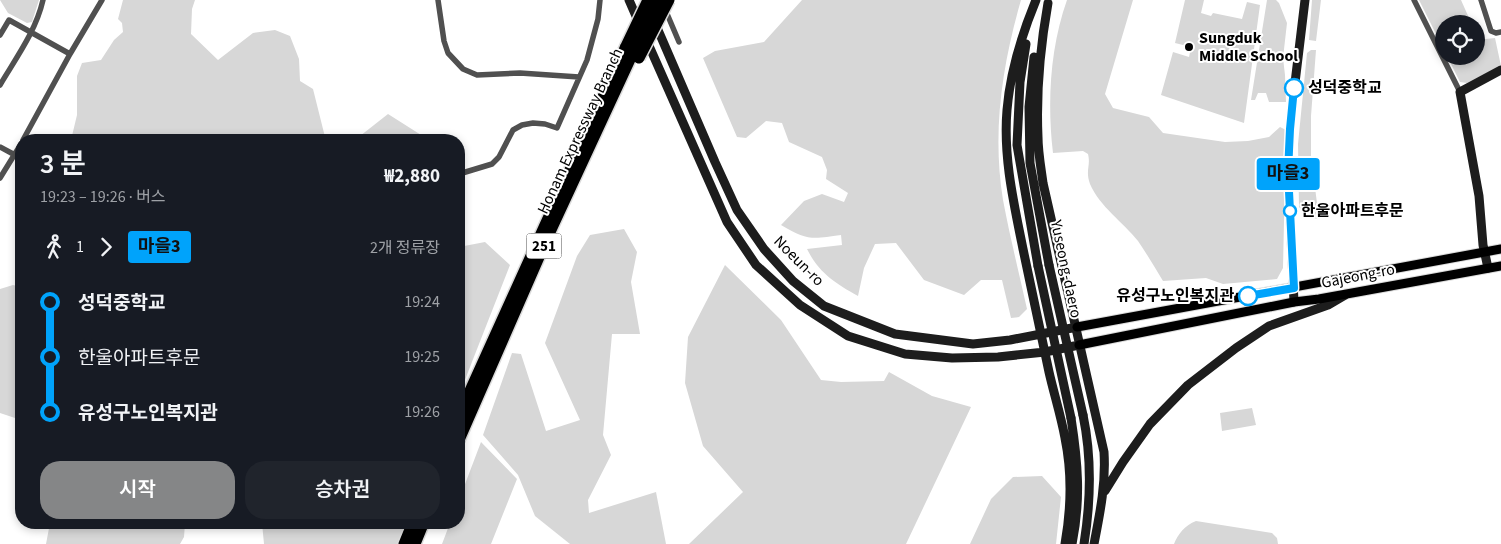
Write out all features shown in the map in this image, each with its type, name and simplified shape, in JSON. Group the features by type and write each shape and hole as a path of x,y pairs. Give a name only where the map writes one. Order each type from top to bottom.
{"highway":[{"path":"630,50 639,0"},
{"name":"Honam Expressway Branch","path":"630,50 646,0"},
{"name":"Honam Expressway Branch","path":"465,402 630,50 660,0"},
{"path":"546,230 630,50 669,0"},
{"name":"Honam Expressway Branch","path":"465,426 546,230"},
{"path":"404,544 410,529"},
{"path":"415,544 421,529"}],"main road":[{"name":"Noeun-ro","path":"629,0 727,222 756,265 800,305 848,336 905,354 952,358 998,357 1045,352"},
{"name":"Noeun-ro","path":"646,0 737,210 764,249 793,281 824,306 895,334 973,344 1077,327"},
{"path":"1036,0 1019,48 1007,110 1008,153 1011,192 1065,440 1069,494 1065,544"},
{"name":"Yuseong-daero","path":"1036,0 1020,82 1017,144 1038,266 1071,418 1076,452 1078,479 1076,524 1072,544"},
{"path":"1294,302 1288,172 1290,122 1305,0"},
{"path":"1048,1 1037,80 1038,138 1043,183 1104,452 1104,493 1094,544"},
{"name":"Yuseong-daero","path":"1048,1 1036,38 1032,73 1030,163 1048,264 1083,415 1090,456 1089,513 1084,544"},
{"path":"1488,268 1479,196 1460,92 1501,70"},
{"name":"Gajeong-ro","path":"1077,327 1501,249"},
{"name":"Gajeong-ro","path":"1045,352 1294,302 1501,266"},
{"path":"1104,493 1150,424 1188,385 1236,348 1269,326 1328,305 1346,294"}],"street":[{"path":"0,85 31,31 43,0"},
{"path":"26,134 102,0"},
{"path":"438,0 444,41 448,53 463,69 477,74 520,73 579,77"},
{"path":"465,172 492,164 499,157 513,130 522,124 545,124 557,128 587,60 598,19 600,0"},
{"path":"660,0 679,42"},
{"path":"1414,0 1460,92"},
{"path":"1481,0 1491,31 1501,32"},
{"path":"654,21 667,14"},
{"path":"0,35 9,20 70,54"},
{"path":"0,147 15,156 0,178"}],"shaded area":[{"path":"0,0 39,0 32,22 27,23 8,13"},
{"path":"123,0 195,0 192,9 191,34 218,60 253,33 275,30 290,36 299,59 300,81 313,89 324,134 72,134 77,115 77,76 82,63 101,60 114,40 123,32 122,23 118,19"},
{"path":"802,0 1021,0 1004,74 998,149 1003,200 1027,309 1019,317 1011,318 1002,280 981,280 964,295 924,280 896,243 875,244 864,268 858,296 828,277 817,265 807,249 842,245 841,235 810,238 797,234 781,225 804,201 822,194 844,202 848,193 826,179 827,170 822,157 789,142 782,123 766,121 746,138 737,137 703,58 715,51 764,42"},
{"path":"1067,0 1133,0 1105,94 1113,108 1149,117 1163,133 1225,142 1248,141 1269,137 1280,127 1286,130 1283,268 1277,279 1223,284 1206,278 1163,281 1138,241 1094,192 1089,179 1088,154 1083,151 1053,153 1050,114 1051,75 1061,18"},
{"path":"1185,0 1204,0 1201,13 1211,16 1213,13 1242,19 1247,2 1260,5 1244,123 1161,95 1173,52 1189,57 1191,47 1175,43"},
{"path":"1267,0 1276,0 1279,3 1287,23 1283,58 1286,102 1269,102 1266,93 1258,93 1255,100 1251,100"},
{"path":"1312,0 1321,0 1316,41 1309,40"},
{"path":"1419,0 1461,0 1468,15 1435,15 1435,32"},
{"path":"1495,38 1501,66 1467,83 1460,82 1452,65 1485,65 1485,39"},
{"path":"1311,50 1316,50 1311,116 1311,156 1319,219 1309,218 1299,207 1298,144 1307,53"},
{"path":"388,114 420,134 363,134"},
{"path":"624,229 637,252 631,282 640,334 612,334 603,435 611,455 588,500 589,513 656,492 666,544 570,544 535,516 518,475 483,435 512,353 521,354 546,431 580,420 545,343 577,256 590,235"},
{"path":"485,242 510,265 465,380 465,246"},
{"path":"725,265 781,320 821,380 841,382 884,381 889,372 932,396 971,407 906,544 689,544 743,492 703,446 685,383 688,337"},
{"path":"15,286 15,418 0,413 0,289"},
{"path":"1252,408 1256,425 1222,431 1220,413"},
{"path":"481,442 517,479 491,544 442,544 448,529 465,529 465,484"},
{"path":"1042,476 1061,497 1056,544 970,544 991,499 1013,477"},
{"path":"1196,521 1272,533 1277,538 1278,544 1174,544 1182,530"},
{"path":"49,529 185,529 184,537 180,544 46,544"},
{"path":"263,529 405,529 399,544 264,544"}],"bus line":[{"name":"마을3","path":"1248,296 1294,288 1288,172 1294,88"}],"place":[{"name":"Sungduk Middle School","path":"1189,47"},
{"name":"성덕중학교","path":"1294,88"},
{"name":"한울아파트후문","path":"1290,211"},
{"name":"유성구노인복지관","path":"1248,296"}]}
